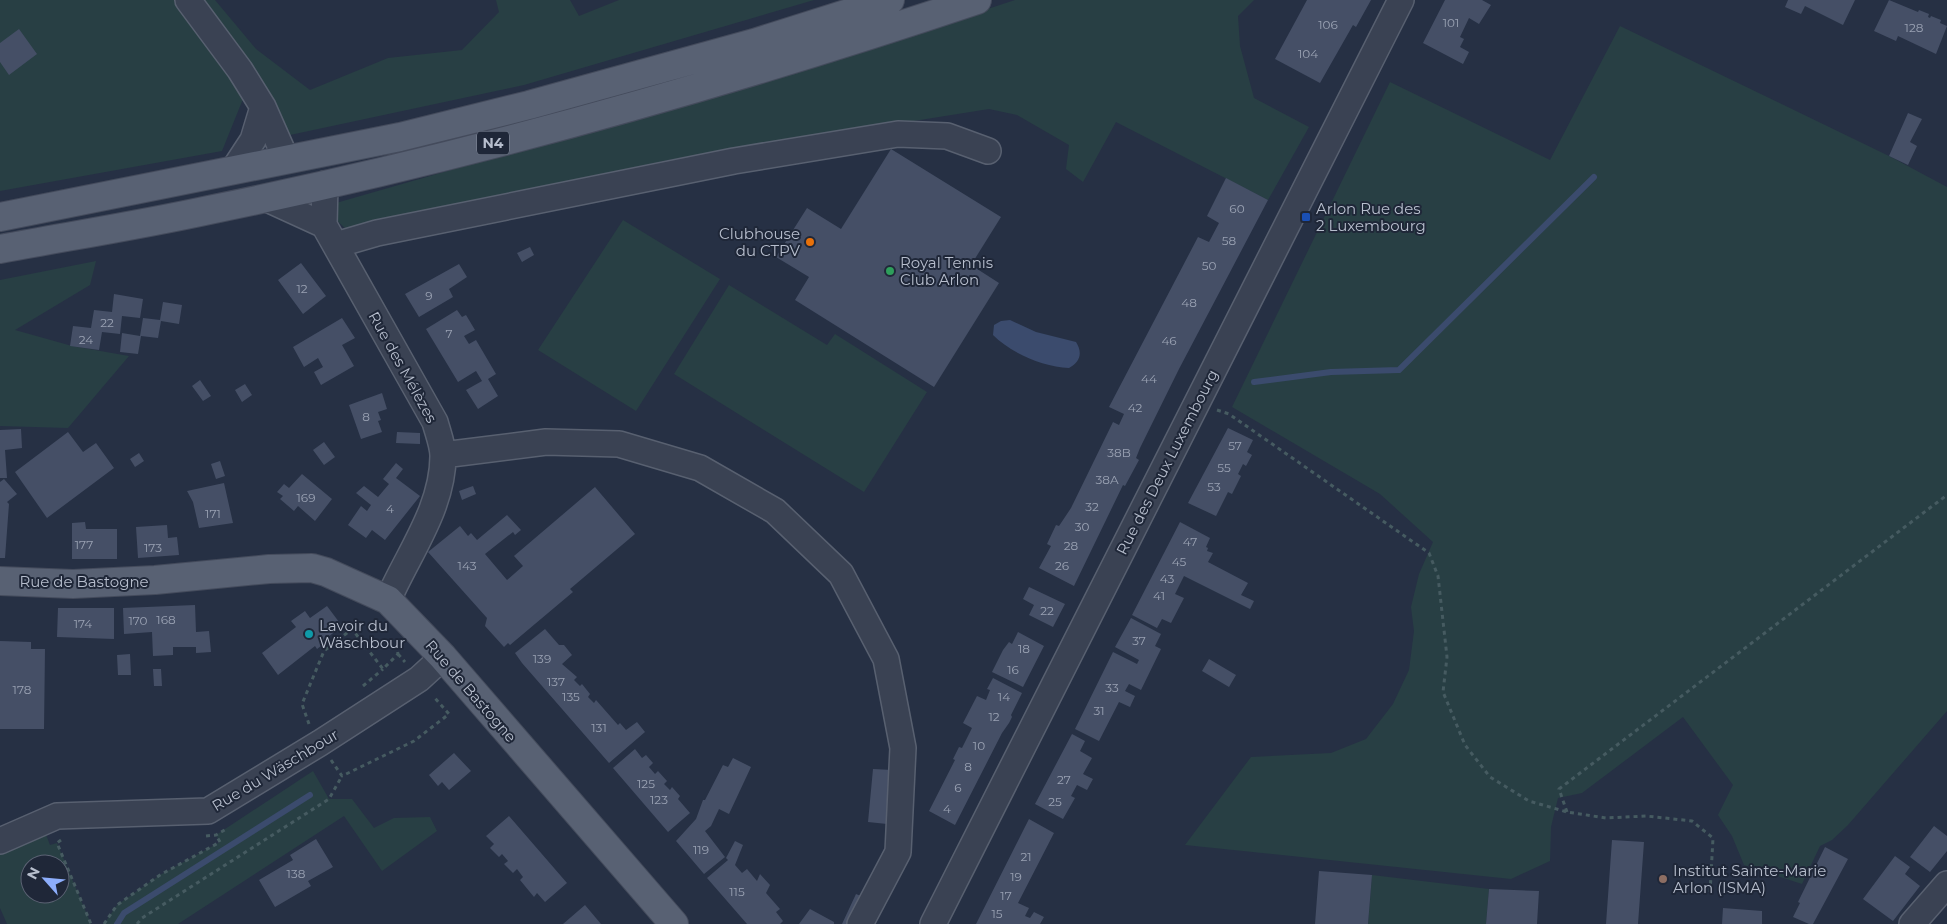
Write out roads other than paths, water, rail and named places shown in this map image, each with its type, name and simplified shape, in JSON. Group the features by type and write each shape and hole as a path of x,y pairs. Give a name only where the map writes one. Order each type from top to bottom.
{"main road":[{"name":"N4","path":"0,217 400,137 529,105 754,43 890,0"},
{"name":"N4","path":"0,249 210,210 445,156 627,108 902,25 977,0"},
{"name":"Rue de Bastogne","path":"0,581 73,584 155,580 269,569 312,568 326,572 388,600 443,657 674,924"}],"street":[{"path":"188,0 240,70 263,107 286,159"},
{"name":"Rue des Deux Luxembourg","path":"933,924 1401,0"},
{"path":"234,169 253,140 263,107"},
{"path":"265,198 330,235 377,233 734,161 898,134 946,136 988,152"},
{"path":"325,184 330,235"},
{"name":"Rue des Mélèzes","path":"330,235 435,422 443,455 438,489 428,519 388,600"},
{"path":"443,455 546,442 619,444 700,468 775,511 842,574 886,659 903,748 898,852 860,924"},
{"name":"Rue du Wäschbour","path":"0,841 57,816 208,811 321,748 419,678 443,657"},
{"path":"1912,924 1947,884"}],"water":[{"path":"1010,320 1036,332 1076,342 1080,353 1078,360 1069,368 1059,367 1038,362 1009,348 993,335 994,325 1001,321"}],"waterway":[{"path":"1254,382 1331,372 1399,370 1594,177"},
{"path":"117,924 124,913 310,795"}],"place":[{"name":"Arlon Rue des 2 Luxembourg","path":"1306,217"},
{"name":"Clubhouse du CTPV","path":"810,242"},
{"name":"Royal Tennis Club Arlon","path":"890,271"},
{"name":"Lavoir du Wäschbour","path":"309,634"},
{"name":"Institut Sainte-Marie Arlon (ISMA)","path":"1663,879"}]}
